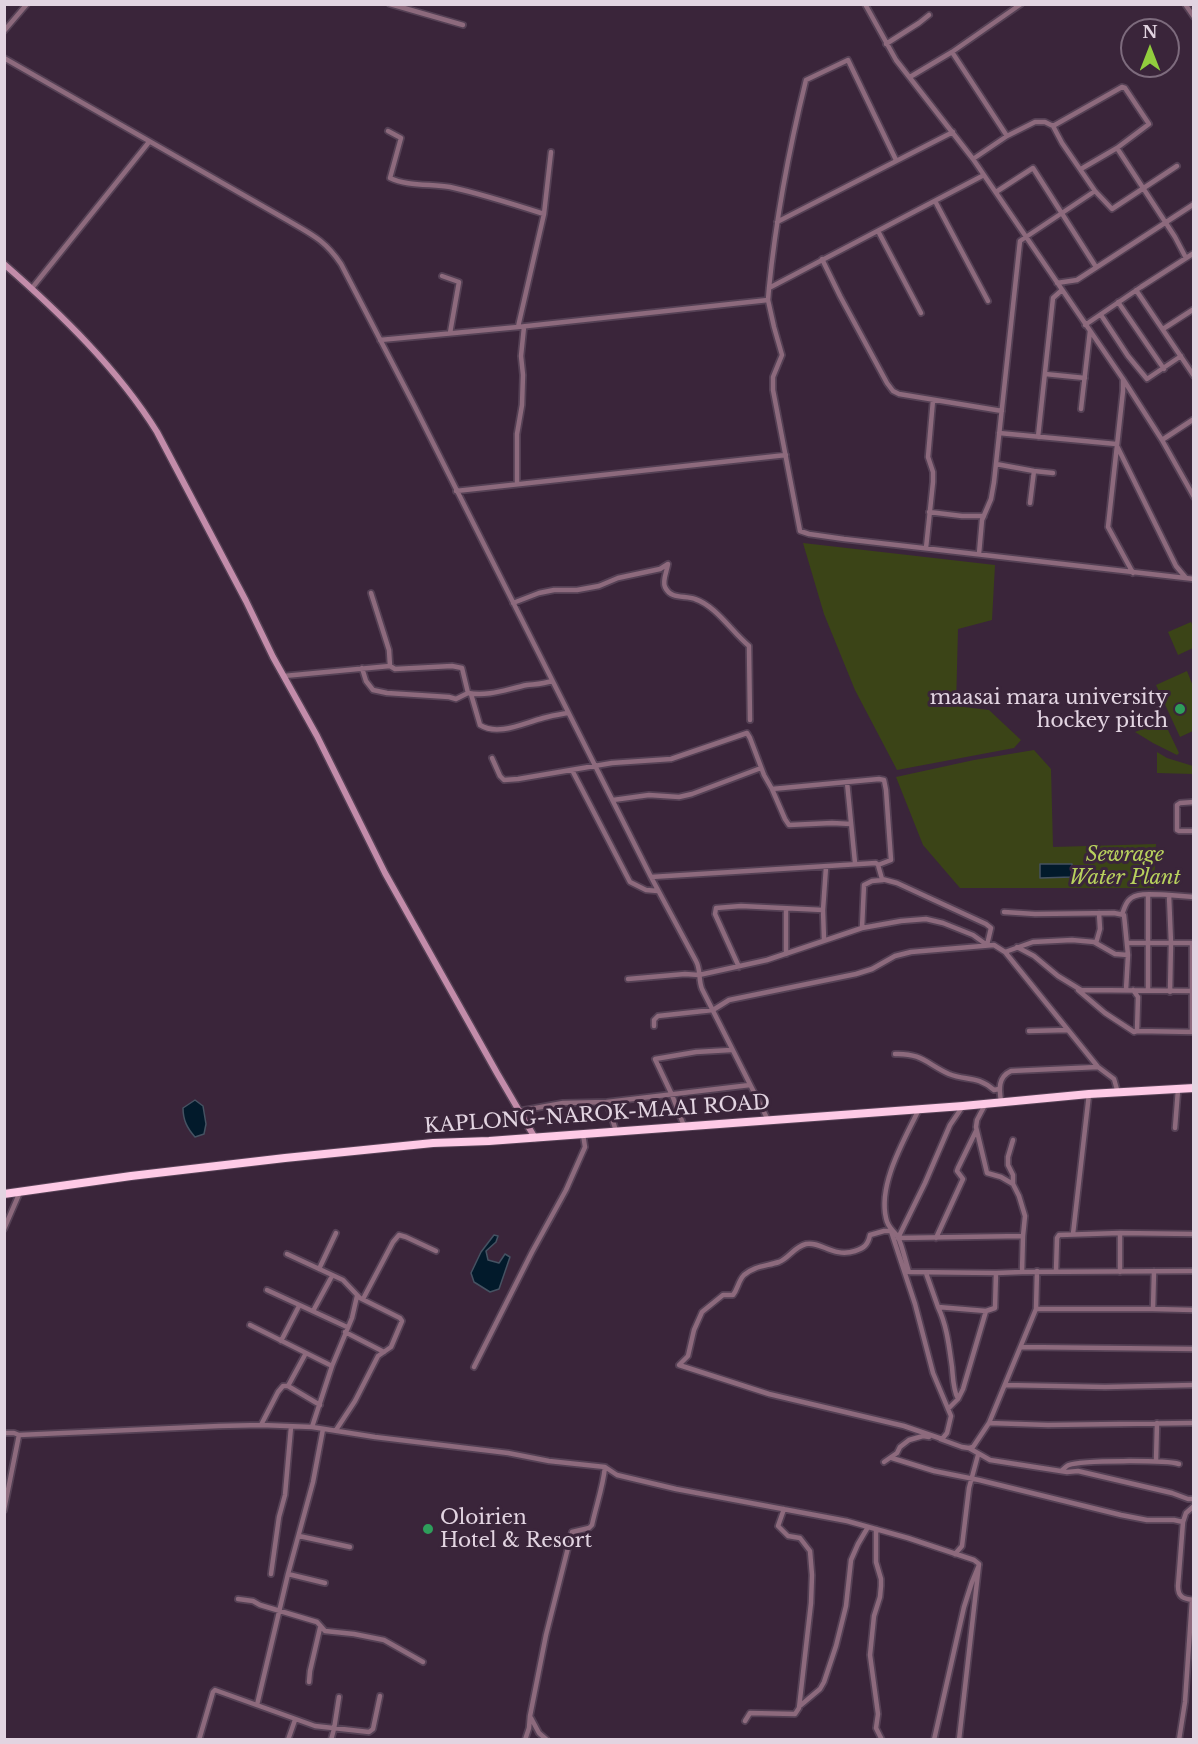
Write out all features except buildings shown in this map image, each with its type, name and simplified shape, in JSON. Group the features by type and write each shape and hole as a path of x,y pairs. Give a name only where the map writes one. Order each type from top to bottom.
{"highway":[{"name":"KAPLONG-NAROK-MAAI ROAD","path":"4,1194 285,1158 433,1143 535,1138 963,1106 1089,1094 1194,1089"}],"street":[{"path":"4,31 27,4"},
{"path":"390,4 463,25"},
{"path":"865,4 886,44 974,159 1123,379 1193,494"},
{"path":"1005,4 1010,12"},
{"path":"910,77 952,52 1021,4"},
{"path":"1185,4 1194,16"},
{"path":"886,44 929,15"},
{"path":"952,52 1007,136"},
{"path":"4,58 287,220 331,249 380,340 567,713 699,967 702,989 768,1120"},
{"path":"896,160 848,60 806,80 793,134 777,222 768,300 782,355 773,377 773,390 800,531 809,534 1194,579"},
{"path":"1053,126 1122,87 1125,88 1149,124 1117,148 1081,169"},
{"path":"974,159 1007,136 1035,122 1045,122 1053,126 1095,191 1112,209 1177,166"},
{"path":"388,131 401,138 390,178 394,181 449,187 544,214"},
{"path":"777,222 953,132"},
{"path":"32,288 149,142"},
{"path":"1117,148 1175,237 1186,258"},
{"path":"517,483 517,434 522,405 523,375 521,327 544,214 551,152"},
{"path":"996,192 1032,168 1096,267"},
{"path":"770,288 984,175"},
{"path":"979,554 984,516 990,499 996,464 1019,244 1021,240 1095,191"},
{"path":"935,201 987,302"},
{"path":"1057,283 1073,282 1194,204"},
{"path":"878,231 921,313"},
{"path":"1085,325 1194,253"},
{"path":"822,259 893,391 899,394 1002,411"},
{"path":"4,264 32,288 88,346 142,407 158,432 317,736 385,873 535,1138"},
{"path":"442,276 459,282 450,333"},
{"path":"1038,437 1053,298 1062,290"},
{"path":"1136,290 1194,376"},
{"path":"380,340 768,300"},
{"path":"1118,302 1164,369"},
{"path":"1163,329 1194,309"},
{"path":"1101,315 1147,380 1181,356"},
{"path":"1081,409 1090,332"},
{"path":"1045,374 1085,378"},
{"path":"1123,379 1108,527 1133,573"},
{"path":"926,548 933,472 928,452 933,400"},
{"path":"1162,440 1194,419"},
{"path":"999,433 1116,444"},
{"path":"1116,444 1176,566 1186,578"},
{"path":"456,491 786,455"},
{"path":"996,464 1053,473"},
{"path":"1029,503 1034,471"},
{"path":"929,512 984,516"},
{"path":"513,603 538,593 599,586 618,578 660,569 668,564 664,579 664,586 667,590 672,594 696,599 704,604 721,617 749,646 750,720"},
{"path":"371,593 389,650 390,666"},
{"path":"284,676 390,666 395,669 452,666 462,668 480,725 483,728 521,726 539,719 567,713"},
{"path":"362,668 366,681 373,690 456,699 470,694 496,692 552,681"},
{"path":"492,758 504,780 594,765 671,759 747,733 789,825 851,824"},
{"path":"613,800 649,795 692,794 761,768"},
{"path":"572,770 630,882 646,890 658,891"},
{"path":"651,877 826,867 855,863 876,863 878,865 891,860 884,780 772,789"},
{"path":"847,782 855,863"},
{"path":"1194,802 1177,805 1177,830 1194,831"},
{"path":"878,865 884,880"},
{"path":"824,940 823,910 826,867"},
{"path":"862,928 864,885 872,881 884,880 897,882 986,924 991,928 987,945"},
{"path":"1148,895 1148,990"},
{"path":"1122,914 1132,897 1148,895 1194,897"},
{"path":"1169,895 1170,992"},
{"path":"739,967 715,914 716,908 741,906 823,910"},
{"path":"786,909 786,954"},
{"path":"1004,912 1122,914"},
{"path":"1096,943 1100,929 1099,913"},
{"path":"1122,914 1125,917 1130,990 1138,997 1137,1031"},
{"path":"628,979 699,975 739,967 786,954 862,928 901,921 933,920 974,935 987,945"},
{"path":"1005,952 1033,942 1057,940 1096,943 1114,954 1128,955"},
{"path":"1017,947 1034,956 1105,1013 1134,1032 1193,1032 1193,943 1127,943"},
{"path":"654,1026 654,1020 658,1016 713,1010 729,1000 864,972 895,956 911,952 993,945 1005,952 1098,1067 1114,1079 1118,1093"},
{"path":"1076,989 1193,991"},
{"path":"1029,1031 1068,1030"},
{"path":"684,1126 655,1059 696,1052 731,1050"},
{"path":"895,1054 914,1055 951,1074 986,1083 994,1090 999,1089"},
{"path":"1001,1101 999,1089 1004,1076 1011,1071 1098,1067"},
{"path":"519,1111 563,1103 607,1102 750,1085"},
{"path":"1175,1128 1178,1090"},
{"path":"1073,1234 1089,1094"},
{"path":"607,1102 616,1131"},
{"path":"986,1103 977,1120 976,1131 987,1173 1013,1184"},
{"path":"898,1238 926,1183 950,1125 963,1106"},
{"path":"919,1109 887,1179 885,1213 915,1304 933,1373 951,1416 947,1433 942,1439"},
{"path":"936,1238 960,1188 963,1179 957,1171 976,1131"},
{"path":"474,1367 532,1252 566,1191 585,1147 583,1134"},
{"path":"1013,1140 1008,1165 1025,1216 1022,1272"},
{"path":"4,1229 20,1192"},
{"path":"891,1230 898,1238 909,1272 1194,1271"},
{"path":"891,1230 870,1235 868,1244 861,1249 844,1254 809,1243 793,1250 780,1261 762,1265 748,1272 738,1283 733,1295 723,1295 702,1312 694,1330 688,1356 679,1365 769,1394 904,1426 962,1448 969,1448 974,1446 989,1424 1036,1309 1037,1271"},
{"path":"319,1269 336,1233"},
{"path":"1120,1233 1120,1272"},
{"path":"1056,1271 1057,1236 1120,1233 1194,1234"},
{"path":"312,1427 346,1329 360,1298 393,1242 399,1235 436,1251"},
{"path":"898,1238 1023,1236"},
{"path":"287,1254 345,1282 360,1298 402,1320 402,1325 391,1347 375,1362 336,1431"},
{"path":"1153,1309 1154,1271"},
{"path":"926,1273 943,1321 958,1399"},
{"path":"938,1307 992,1310 997,1306 996,1273"},
{"path":"314,1311 332,1276"},
{"path":"267,1290 314,1311 384,1352"},
{"path":"281,1341 299,1306"},
{"path":"1036,1309 1194,1310"},
{"path":"948,1409 958,1399 963,1389 986,1311"},
{"path":"250,1325 332,1366"},
{"path":"1021,1347 1194,1349"},
{"path":"288,1386 306,1353"},
{"path":"1005,1385 1105,1387 1194,1385"},
{"path":"261,1425 283,1386 288,1386 320,1405"},
{"path":"989,1424 1192,1424"},
{"path":"1156,1461 1157,1424"},
{"path":"4,1433 14,1433 19,1436 261,1425 312,1427 508,1453 549,1461 605,1467 617,1475 676,1490 847,1521 924,1543 974,1560 979,1564"},
{"path":"271,1574 279,1517 285,1495 291,1427"},
{"path":"257,1705 288,1574 313,1482 323,1429"},
{"path":"4,1510 19,1436"},
{"path":"884,1462 892,1458 909,1440 923,1436 942,1439"},
{"path":"969,1448 978,1455 1006,1464 1078,1471 1194,1499"},
{"path":"955,1554 962,1546 969,1488 978,1455"},
{"path":"892,1458 934,1471 972,1478 1130,1517 1183,1522"},
{"path":"1061,1471 1068,1465 1084,1462 1156,1461 1179,1464"},
{"path":"525,1740 546,1635 572,1532 590,1528 592,1525 605,1467"},
{"path":"1179,1740 1191,1647 1193,1600 1182,1598 1178,1592 1183,1522 1186,1513 1194,1506"},
{"path":"784,1509 778,1526 789,1536 800,1538 810,1551 812,1558 811,1602 799,1708"},
{"path":"745,1721 750,1713 754,1712 795,1714 803,1702 820,1689 836,1646 846,1606 851,1560 868,1527"},
{"path":"876,1529 876,1562 881,1586 874,1616 870,1655 878,1714 876,1728 882,1740"},
{"path":"299,1536 350,1547"},
{"path":"934,1740 964,1607 979,1564"},
{"path":"959,1740 979,1564"},
{"path":"288,1574 325,1583"},
{"path":"238,1599 253,1601 317,1622 325,1631 384,1640 423,1662"},
{"path":"309,1682 320,1628"},
{"path":"199,1740 215,1690 315,1726 369,1732 373,1729 380,1696"},
{"path":"331,1740 339,1697"},
{"path":"530,1716 539,1733 547,1740"},
{"path":"288,1740 295,1720"}],"green space":[{"path":"803,543 995,565 992,620 958,629 956,706 989,710 1021,740 1014,748 897,770 855,690 824,614"},
{"path":"1191,622 1193,648 1178,655 1168,632"},
{"name":"maasai mara university hockey pitch","path":"1187,671 1193,686 1193,731 1180,737 1156,685"},
{"path":"1157,724 1168,730 1179,753 1177,755 1135,732"},
{"name":"Sewrage Water Plant","path":"1034,750 1051,769 1053,847 1156,844 1154,888 960,888 923,845 896,777"},
{"path":"1157,752 1167,758 1193,766 1193,774 1157,773"}],"water":[{"path":"1040,864 1072,864 1072,877 1040,878"},
{"path":"195,1100 203,1106 206,1124 204,1134 195,1137 186,1124 183,1108"},
{"path":"494,1235 498,1236 496,1242 486,1251 488,1260 499,1263 505,1254 510,1257 499,1289 490,1292 474,1282 471,1273 481,1252"}],"place":[{"name":"maasai mara university hockey pitch","path":"1180,709"},
{"name":"Oloirien Hotel & Resort","path":"428,1529"}]}
